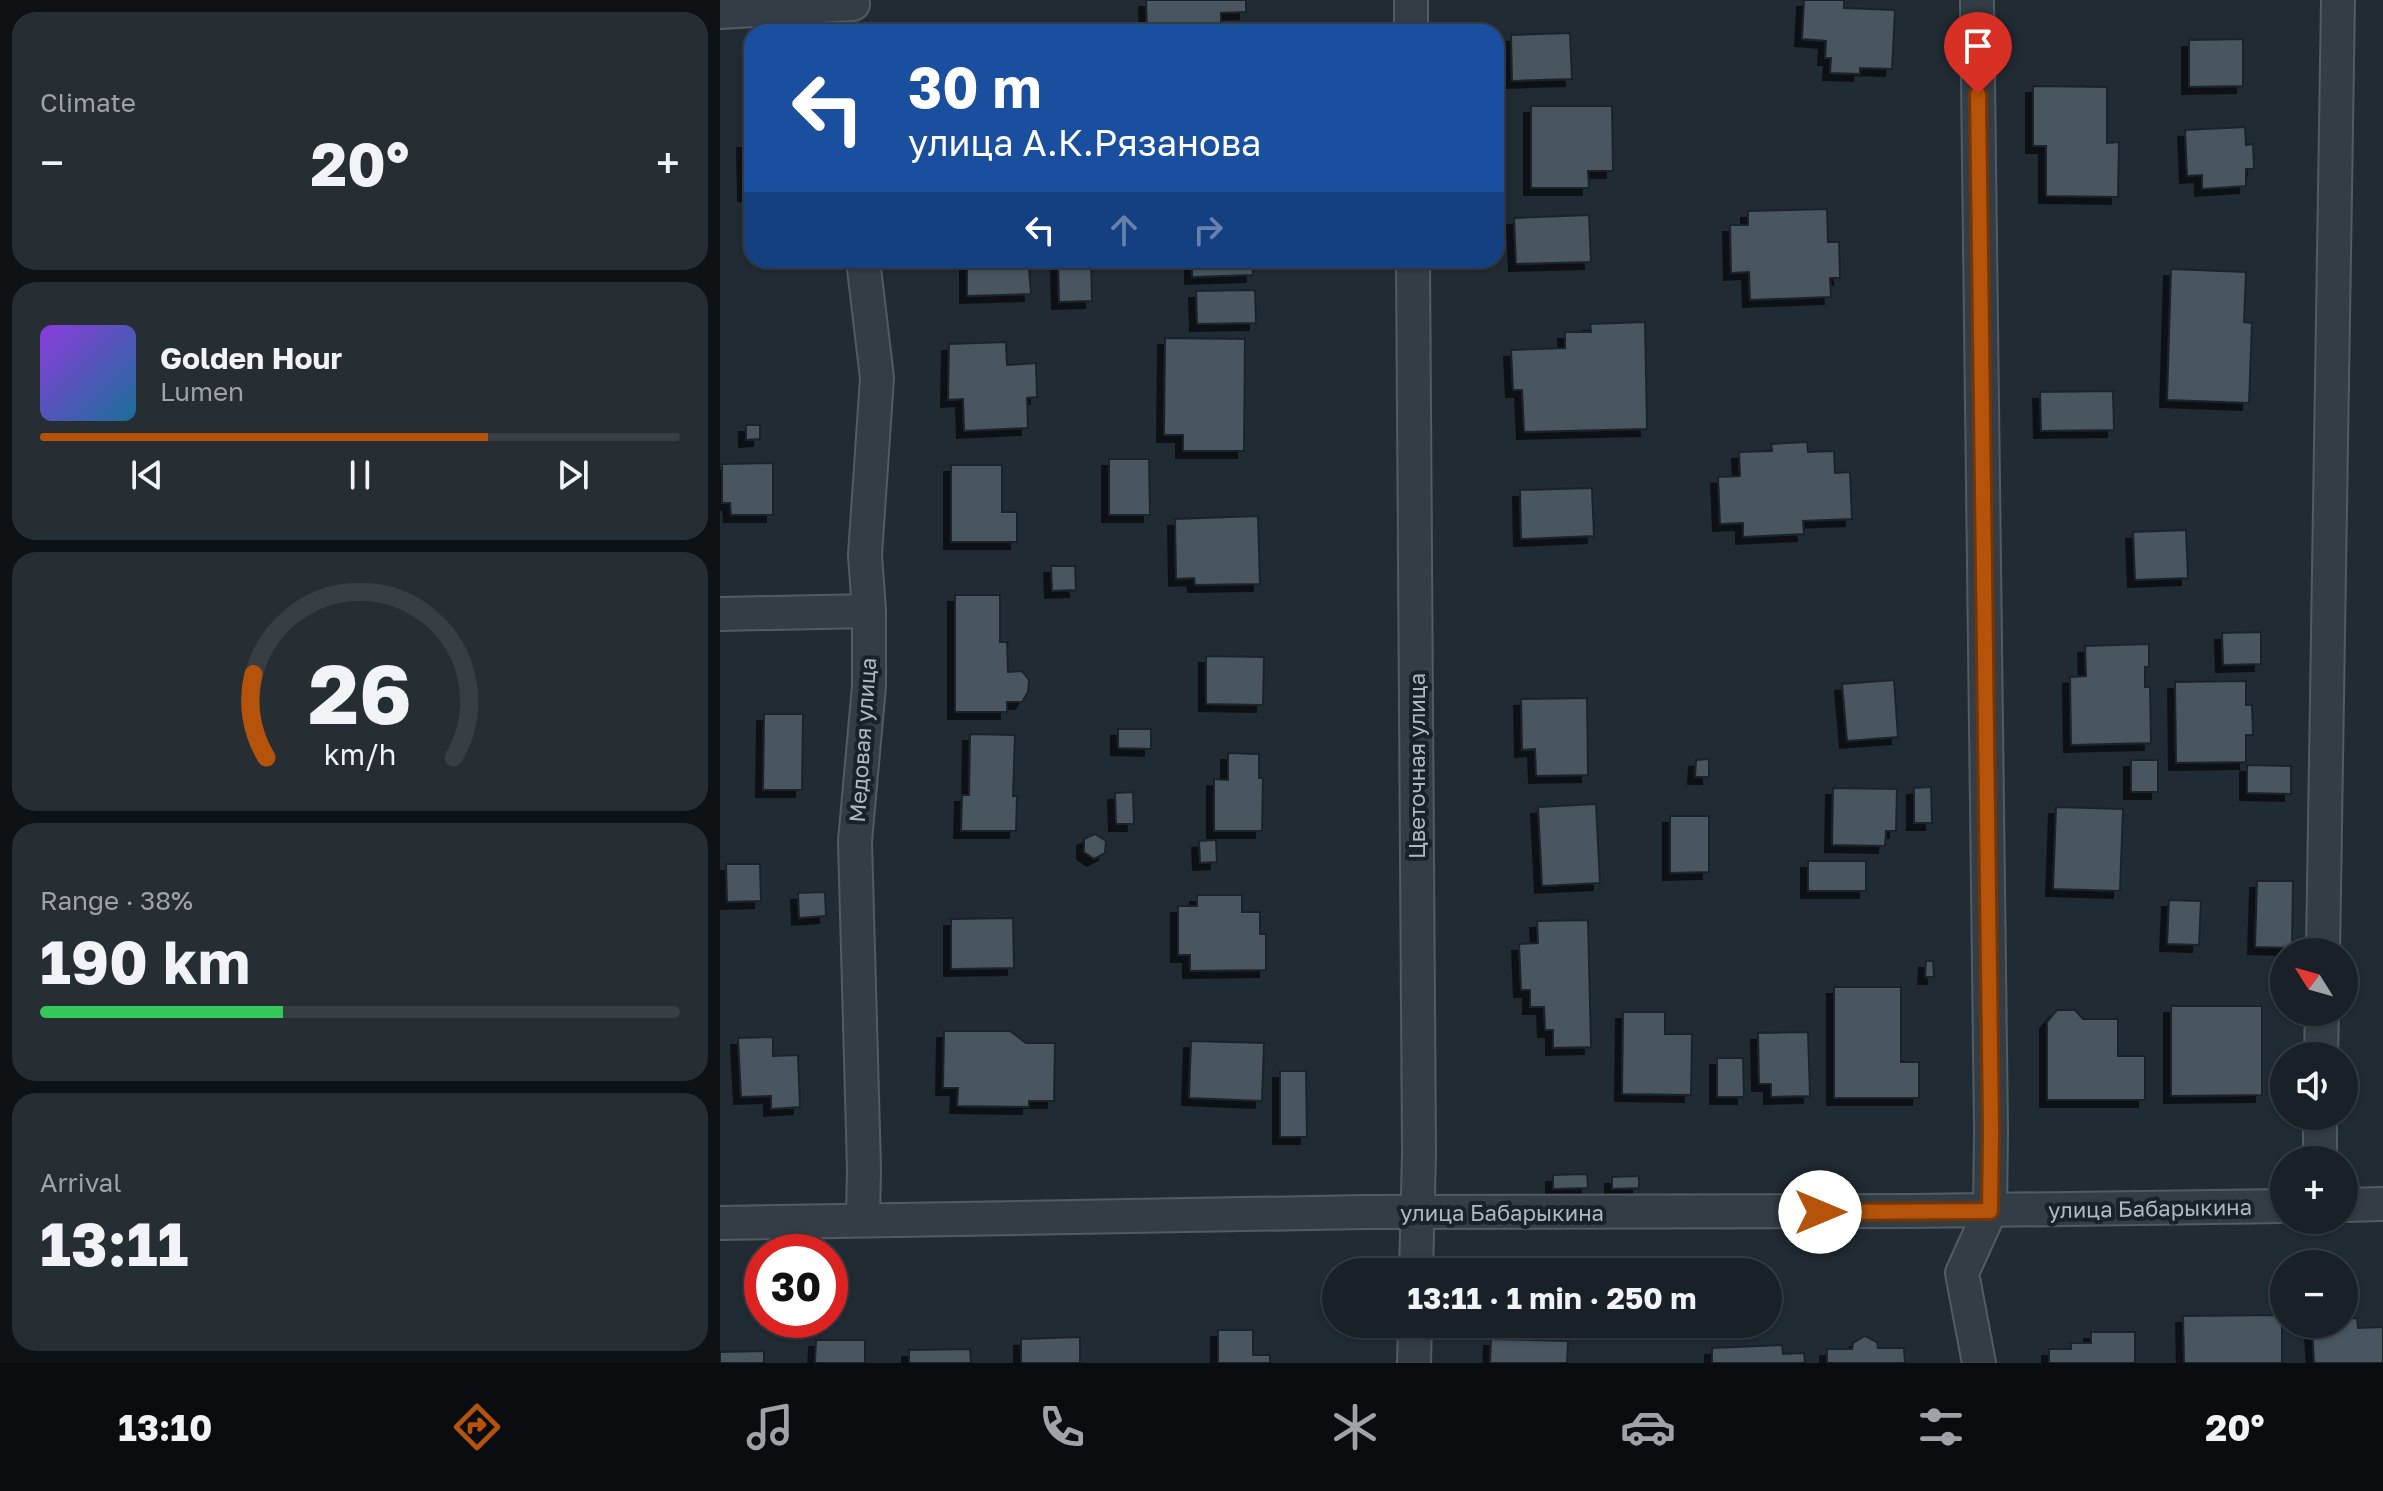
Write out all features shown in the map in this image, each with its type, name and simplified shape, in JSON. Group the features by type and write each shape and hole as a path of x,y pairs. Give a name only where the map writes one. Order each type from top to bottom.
{"street":[{"path":"1411,0 1411,24"},
{"path":"1977,0 1991,1130 1990,1211 1962,1273 1979,1363"},
{"path":"2323,938 2338,0"},
{"path":"720,12 854,12"},
{"name":"Медовая улица","path":"863,1220 855,841 869,686 865,555 877,378 864,268"},
{"name":"Цветочная улица","path":"1413,268 1419,1137 1416,1258"},
{"path":"720,614 869,611"},
{"path":"2358,1205 2383,1204"},
{"name":"улица Бабарыкина","path":"720,1223 1417,1212 1990,1211 2270,1206"},
{"path":"1414,1363 1415,1338"}],"building":[{"path":"1146,0 1246,0 1246,12 1221,13 1221,24 1147,24"},
{"path":"1804,0 1844,0 1844,8 1895,10 1892,69 1860,68 1860,74 1830,73 1831,58 1825,58 1826,41 1802,39"},
{"path":"1570,33 1572,79 1512,81 1511,35"},
{"path":"2243,39 2243,86 2189,87 2189,40"},
{"path":"2033,86 2107,87 2107,143 2119,142 2118,197 2046,196 2046,146 2033,146"},
{"path":"1531,106 1612,106 1613,171 1588,171 1589,188 1531,188"},
{"path":"2245,127 2246,145 2253,144 2254,169 2246,169 2246,186 2202,189 2202,175 2187,176 2185,130"},
{"path":"1827,209 1828,242 1839,242 1840,278 1830,278 1831,297 1750,300 1749,272 1731,273 1730,225 1748,225 1748,211"},
{"path":"1589,215 1591,262 1516,264 1514,218"},
{"path":"967,268 1037,268 1029,269 1031,294 967,296"},
{"path":"1058,268 1091,268 1092,301 1059,302"},
{"path":"1192,268 1253,268 1253,275 1192,277"},
{"path":"2171,269 2246,272 2244,322 2252,323 2249,403 2167,400"},
{"path":"1255,290 1256,323 1197,324 1196,291"},
{"path":"1645,322 1647,429 1524,432 1522,390 1513,390 1511,350 1565,348 1565,332 1591,332 1590,324"},
{"path":"1165,338 1245,339 1244,451 1183,451 1183,435 1164,435"},
{"path":"1006,342 1007,365 1036,363 1037,397 1027,398 1028,428 964,431 963,399 948,400 949,344"},
{"path":"2113,391 2114,430 2041,431 2040,392"},
{"path":"746,425 760,425 760,439 746,440"},
{"path":"1807,442 1808,452 1834,451 1835,473 1850,472 1852,519 1803,521 1804,534 1743,537 1743,523 1720,524 1718,477 1740,476 1739,452 1772,451 1771,444"},
{"path":"1109,459 1149,459 1150,515 1109,515"},
{"path":"773,463 773,515 731,515 730,503 722,503 722,464"},
{"path":"951,465 1002,465 1002,512 1017,512 1017,542 951,542"},
{"path":"1592,488 1594,536 1521,539 1520,490"},
{"path":"1258,516 1260,584 1195,585 1194,578 1176,579 1175,519"},
{"path":"2186,530 2188,578 2135,580 2133,532"},
{"path":"1051,566 1075,566 1076,590 1052,591"},
{"path":"955,595 1000,595 1000,642 1007,642 1008,672 1022,671 1029,680 1028,692 1022,702 1007,702 1007,712 955,712"},
{"path":"2261,632 2261,664 2223,665 2222,633"},
{"path":"2149,644 2145,687 2150,687 2151,743 2071,745 2070,677 2086,676 2085,646"},
{"path":"1206,656 1264,657 1263,705 1206,704"},
{"path":"1894,680 1898,737 1847,741 1842,684"},
{"path":"2246,681 2246,705 2252,705 2253,735 2246,735 2246,762 2176,763 2175,682"},
{"path":"1587,698 1588,775 1536,776 1535,749 1522,750 1521,699"},
{"path":"764,714 803,714 802,790 763,790"},
{"path":"1118,729 1151,729 1151,749 1118,748"},
{"path":"970,734 1015,735 1013,796 1017,796 1016,831 961,831 962,795 969,795"},
{"path":"1228,753 1259,754 1259,778 1263,778 1262,831 1214,831 1214,779 1228,780"},
{"path":"1709,759 1709,777 1695,777 1696,760"},
{"path":"2131,760 2158,760 2158,792 2131,792"},
{"path":"2247,765 2291,766 2291,794 2247,793"},
{"path":"1931,787 1932,823 1914,823 1914,788"},
{"path":"1833,788 1897,789 1896,831 1886,831 1885,846 1832,845"},
{"path":"1133,792 1134,824 1116,824 1115,793"},
{"path":"1596,804 1600,883 1542,886 1538,807"},
{"path":"2056,807 2123,809 2120,891 2053,889"},
{"path":"1670,816 1709,816 1709,872 1670,873"},
{"path":"1095,834 1106,841 1105,853 1094,859 1084,852 1084,839"},
{"path":"1216,840 1217,862 1200,863 1199,841"},
{"path":"1808,861 1866,861 1866,891 1808,891"},
{"path":"726,864 760,864 761,901 727,902"},
{"path":"2257,881 2293,881 2292,938 2270,938 2270,947 2255,947"},
{"path":"825,892 826,916 799,918 798,893"},
{"path":"1197,895 1242,895 1242,912 1260,912 1260,934 1266,934 1266,970 1190,971 1190,955 1178,955 1178,906 1197,906"},
{"path":"2169,900 2201,901 2199,945 2167,944"},
{"path":"1013,918 1014,968 951,969 951,919"},
{"path":"1588,920 1591,1047 1553,1048 1553,1030 1545,1030 1544,1007 1530,1007 1530,990 1521,990 1519,944 1538,943 1537,921"},
{"path":"1926,961 1933,961 1934,977 1925,977"},
{"path":"1834,987 1901,987 1901,1062 1919,1062 1919,1098 1834,1098"},
{"path":"2171,1006 2262,1006 2262,1095 2171,1096"},
{"path":"2057,1010 2075,1010 2083,1019 2118,1019 2118,1056 2145,1056 2145,1100 2047,1100 2047,1022"},
{"path":"1623,1012 1665,1012 1665,1034 1692,1034 1691,1095 1622,1094"},
{"path":"944,1031 1010,1031 1026,1043 1055,1043 1054,1101 1029,1101 1029,1107 957,1106 958,1088 943,1088"},
{"path":"1808,1032 1810,1096 1771,1097 1771,1084 1759,1084 1758,1033"},
{"path":"773,1037 773,1056 798,1055 800,1107 771,1109 771,1096 741,1097 738,1038"},
{"path":"1191,1041 1264,1043 1262,1101 1189,1098"},
{"path":"1717,1058 1743,1058 1744,1097 1717,1097"},
{"path":"1280,1071 1306,1071 1307,1137 1280,1137"},
{"path":"1587,1174 1588,1188 1553,1189 1553,1175"},
{"path":"1639,1176 1639,1188 1612,1189 1612,1177"},
{"path":"2270,1315 2270,1338 2282,1338 2282,1363 2184,1363 2183,1316"},
{"path":"2383,1327 2383,1363 2314,1363 2313,1338 2358,1338 2358,1328"},
{"path":"1218,1330 1253,1330 1253,1355 1270,1355 1270,1363 1218,1363"},
{"path":"2091,1332 2135,1332 2135,1363 2049,1363 2049,1349 2071,1349 2071,1343 2091,1343"},
{"path":"1865,1336 1877,1342 1878,1348 1904,1348 1905,1363 1827,1363 1827,1349 1852,1349 1853,1343"},
{"path":"1080,1337 1080,1363 1021,1363 1021,1339"},
{"path":"1491,1339 1568,1341 1567,1363 1490,1363"},
{"path":"816,1340 865,1340 865,1363 815,1363"},
{"path":"1782,1345 1783,1354 1804,1353 1805,1363 1712,1363 1712,1348"},
{"path":"970,1349 971,1363 909,1363 909,1350"},
{"path":"764,1351 764,1363 720,1363 720,1352"}],"route":[{"path":"1820,1212 1990,1211 1978,94"}]}
